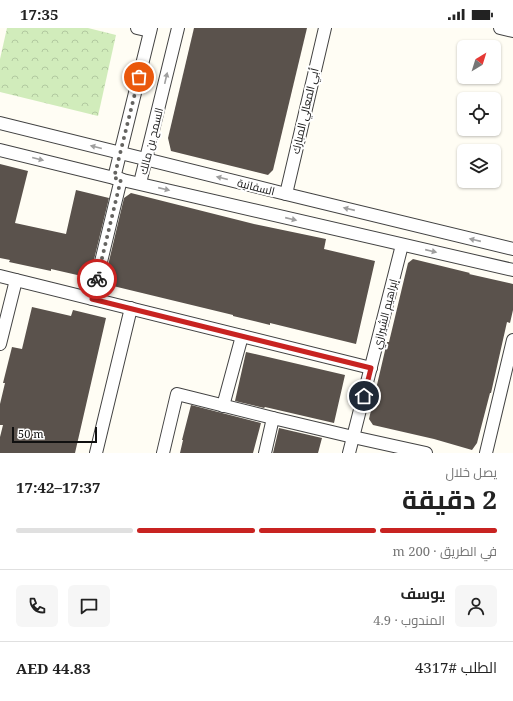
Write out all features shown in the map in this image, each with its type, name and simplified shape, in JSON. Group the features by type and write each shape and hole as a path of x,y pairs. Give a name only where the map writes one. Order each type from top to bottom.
{"street":[{"path":"92,299 118,178 120,153 151,30 137,28"},
{"name":"السمح بن مالك","path":"140,183 178,28"},
{"name":"أبي المعالي المبارك","path":"286,194 325,28"},
{"path":"500,28 513,31"},
{"name":"السفانية","path":"0,123 513,249"},
{"name":"السفانية","path":"0,150 513,270"},
{"name":"إبراهيم الشيرازي","path":"349,453 402,245"},
{"path":"0,276 371,368"},
{"path":"0,344 16,280"},
{"path":"96,453 131,308"},
{"path":"223,406 242,336"},
{"path":"486,453 508,385 513,340"},
{"path":"163,453 178,394 273,418 426,453"},
{"path":"265,453 273,418"}],"green space":[{"path":"7,28 88,28 116,35 98,116 0,92 0,59"}],"building":[{"path":"194,28 307,28 273,170 268,175 171,151 168,138"},
{"path":"0,164 28,171 15,223 66,234 76,190 109,198 91,272 86,277 9,262 10,260 0,258"},
{"path":"131,193 254,224 326,239 324,249 375,261 356,344 270,323 270,325 109,285 105,278 124,198"},
{"path":"413,259 513,284 513,310 510,323 507,322 491,393 477,443 472,450 434,439 373,425 369,419 387,342 389,342 408,263"},
{"path":"32,307 71,316 73,310 106,318 75,453 0,453 0,437 3,425 0,425 0,404 5,383 3,383 12,347 22,349"},
{"path":"246,352 345,375 334,423 235,401"},
{"path":"191,405 261,423 253,453 180,453"},
{"path":"279,428 322,438 318,453 273,453"}],"way so far":[{"path":"97,279 121,179 114,178 139,77"}],"route":[{"path":"97,279 92,299 371,368 364,396"}]}
